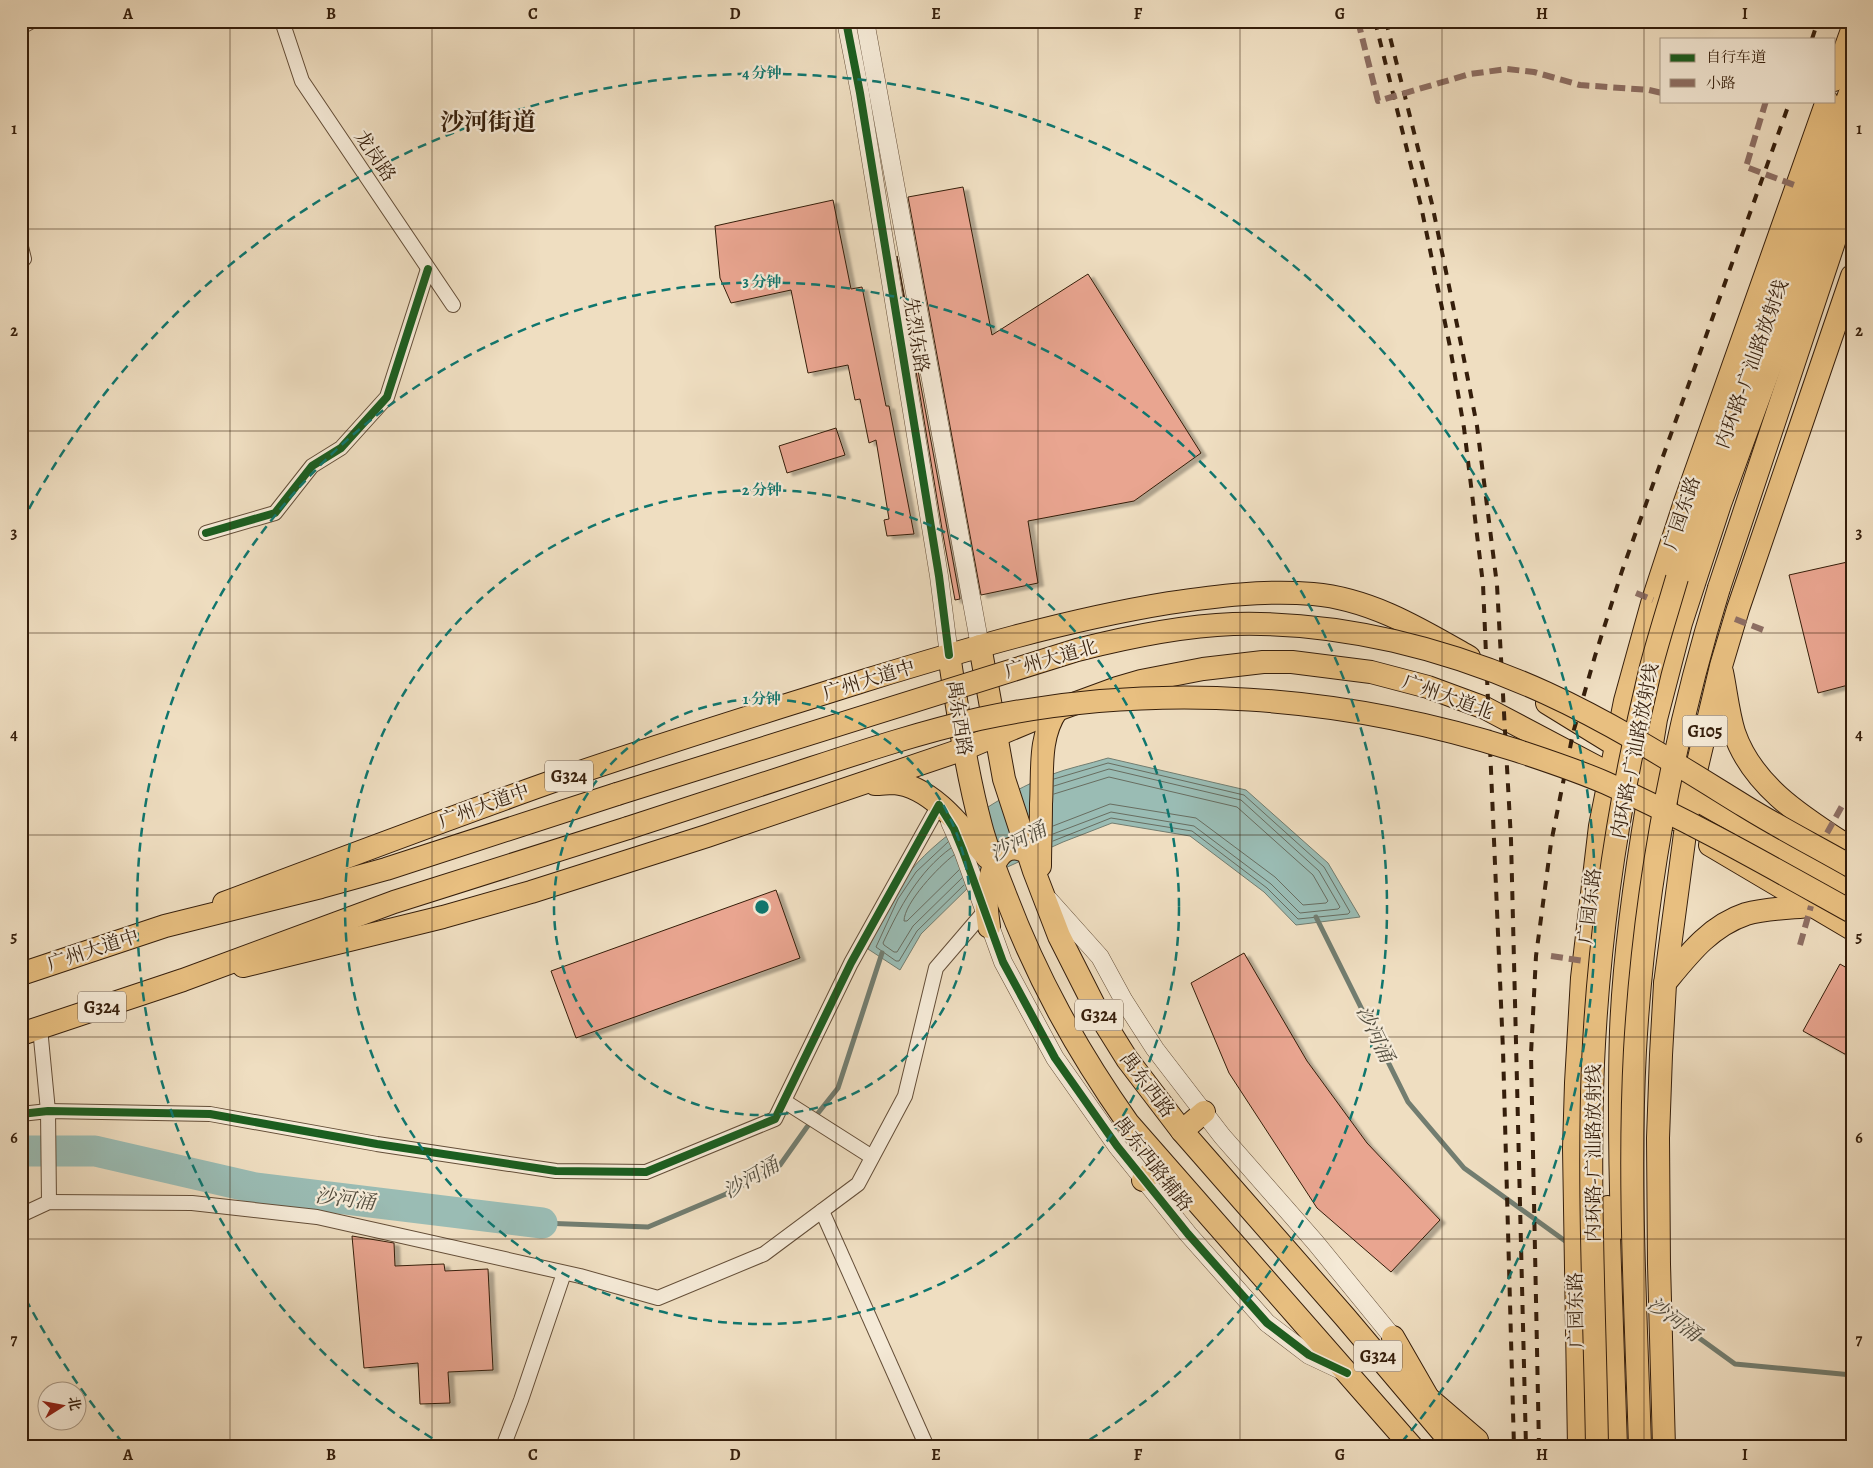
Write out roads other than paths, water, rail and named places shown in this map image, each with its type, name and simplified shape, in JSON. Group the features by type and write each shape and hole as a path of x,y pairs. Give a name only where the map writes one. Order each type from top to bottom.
{"main road":[{"path":"1836,74 1852,30"},
{"name":"内环路-广汕路放射线","path":"1597,1447 1592,1168 1593,1063 1607,912 1629,770 1651,669 1677,578 1852,87"},
{"name":"广园东路","path":"1579,1447 1574,1215 1576,1083 1581,986 1600,826 1637,655 1653,600 1685,502 1827,102"},
{"path":"1657,774 1656,720 1696,572 1787,315 1852,142"},
{"path":"1664,1447 1658,1264 1658,1138 1665,984 1684,815 1653,786 1686,646 1735,495 1852,170"},
{"name":"内环路-广汕路放射线","path":"1640,1447 1633,1190 1635,1069 1644,950 1661,828 1682,721 1704,635 1852,188"},
{"path":"1852,276 1738,609 1721,666 1733,731 1741,750 1759,776 1774,794 1798,813 1852,849"},
{"name":"广州大道北","path":"980,646 1084,620 1201,598 1243,593 1280,592 1316,594 1358,602 1408,623 1504,676 1616,756 1640,796 1852,888"},
{"name":"广州大道北","path":"617,794 1077,650 1198,626 1233,624 1286,626 1336,630 1434,651 1482,666 1546,693 1672,761 1761,816 1852,867"},
{"name":"广州大道中","path":"21,974 165,926 380,844 552,782 743,718 980,646"},
{"name":"禺东西路","path":"980,646 1004,779 1032,838 1042,890 1059,936 1097,1011 1127,1059 1182,1131 1374,1351 1468,1445"},
{"name":"禺东西路","path":"949,655 964,749 985,857 1021,938 1063,1022 1106,1092 1128,1123 1412,1447"},
{"name":"广州大道北","path":"859,785 964,749 1057,710 1133,684 1203,669 1263,662 1292,662 1337,666 1371,672 1459,697 1616,756 1657,774 1684,815 1811,906 1852,929"},
{"name":"G105","path":"1684,815 1721,666"},
{"name":"广州大道北","path":"183,980 394,902 879,746 982,719 1043,708 1132,700 1218,698 1267,700 1334,708 1405,720 1481,740 1559,765 1603,782 1700,828 1852,912"},
{"path":"986,919 985,857 997,858 1012,849 1022,850 1032,838 1046,735 1050,721 1057,710"},
{"name":"G324","path":"30,1031 183,980 345,942 485,906 708,836 859,785 896,783 919,791 939,805 959,824 985,857"},
{"name":"广州大道中","path":"165,926 386,869 617,794"},
{"path":"1616,1447 1620,1398 1616,1264 1606,1106 1607,1047 1614,964 1633,822 1640,796"},
{"path":"1665,984 1690,952 1722,925 1746,914 1811,906"},
{"path":"1182,1131 1204,1112"},
{"path":"1143,1180 1162,1163"},
{"path":"1274,1290 1301,1266"},
{"path":"1302,1321 1327,1296"},
{"path":"1393,1337 1428,1398"},
{"path":"1374,1351 1428,1398 1468,1445"},
{"path":"1620,1398 1630,1447"}],"street":[{"path":"21,27 32,21"},
{"name":"龙岗路","path":"282,21 302,81 453,305"},
{"name":"先烈东路","path":"846,21 938,567 949,655"},
{"name":"先烈东路","path":"865,21 980,646"},
{"path":"874,180 893,178"},
{"path":"21,247 24,259 21,260"},
{"path":"206,534 276,513 312,466 341,448 387,397 428,269"},
{"path":"21,1114 48,1110 210,1114 377,1144 556,1171 646,1172 775,1119 788,1104 851,963 939,805"},
{"name":"禺东西路辅路","path":"985,857 974,881 986,919 1003,962 1055,1058 1143,1180 1267,1324 1309,1355 1347,1373"},
{"path":"1042,890 1100,957 1124,1001 1155,1049 1240,1157 1315,1242 1393,1337 1468,1445"},
{"path":"21,1215 49,1202 192,1203 317,1217 564,1273 658,1298 764,1254 858,1184 905,1096 936,968 986,919"},
{"path":"30,1031 48,1110 49,1202"},
{"path":"788,1104 872,1157"},
{"path":"822,1211 927,1447"},
{"path":"504,1447 522,1400 564,1273"}],"water":[{"path":"1108,758 1246,790 1328,863 1360,917 1296,925 1264,892 1190,836 1112,823 1063,842 974,882 921,934 900,970 868,949 888,907 905,878 925,855 957,828 995,803 1033,782"}],"waterway":[{"name":"沙河涌","path":"1316,917 1408,1102 1464,1168 1568,1243"},
{"name":"沙河涌","path":"542,1223 648,1227 726,1194 780,1165 838,1088 882,953"},
{"name":"沙河涌","path":"21,1151 95,1151 255,1188 542,1223"},
{"name":"沙河涌","path":"1666,1314 1735,1364 1852,1375"}],"railway":[{"path":"1375,21 1421,206 1450,347 1464,428 1483,584 1503,1050 1514,1447"},
{"path":"1386,21 1432,204 1461,344 1477,426 1497,585 1511,840 1526,1447"},
{"path":"1812,38 1818,21"},
{"path":"1539,1447 1531,1054 1536,956 1551,843 1573,733 1622,571 1790,102"}],"district":[{"name":"沙河街道","path":"488,122"}]}
